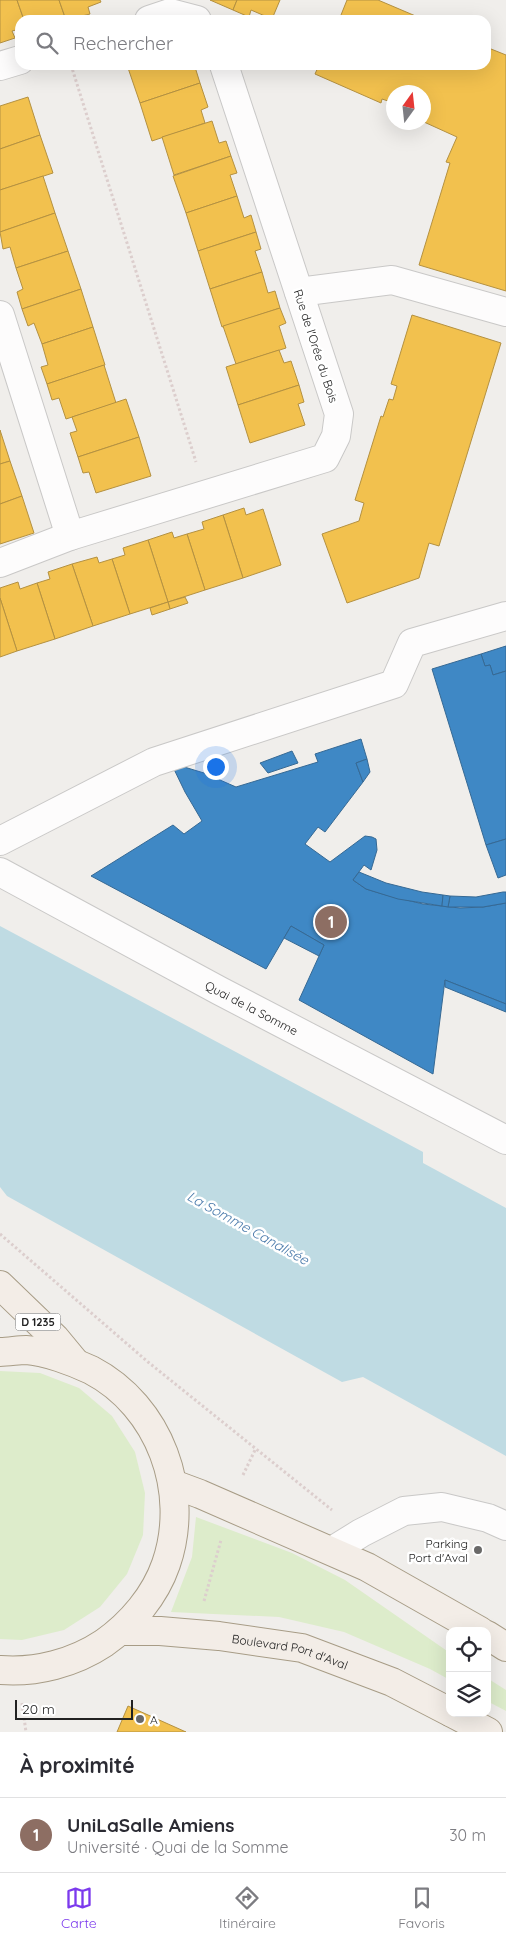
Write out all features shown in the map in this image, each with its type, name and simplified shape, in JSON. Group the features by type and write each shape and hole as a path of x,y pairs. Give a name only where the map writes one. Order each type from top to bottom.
{"main road":[{"name":"D 1235","path":"0,1285 55,1338 74,1361"},
{"path":"0,1352 28,1350 74,1361 103,1376 128,1397 149,1423 164,1453 173,1484 174,1525 166,1565 148,1600 121,1631 90,1652 54,1666 16,1671 0,1670"},
{"path":"173,1484 367,1567 473,1627"},
{"name":"Boulevard Port d'Aval","path":"121,1631 160,1631 219,1636 302,1648 392,1682 446,1710"},
{"path":"491,1638 506,1647"},
{"name":"Boulevard Port d'Aval","path":"458,1717 483,1731"}],"street":[{"path":"0,66 15,62"},
{"name":"Rue de l'Orée du Bois","path":"0,563 70,536 206,496 325,458 336,436 339,414 226,70"},
{"path":"298,292 392,280 506,312"},
{"path":"0,315 70,536"},
{"path":"0,841 154,762 394,684 412,643 506,616"},
{"name":"Quai de la Somme","path":"0,872 229,995 506,1140"},
{"path":"332,1551 361,1533 404,1511 442,1507 488,1518 506,1526"}],"path":[{"path":"73,70 206,496"},
{"path":"0,1234 148,1362 361,1533"}],"green space":[{"path":"0,1371 40,1373 79,1388 112,1416 135,1452 145,1493 143,1535 127,1574 100,1607 64,1630 22,1640 0,1639"},
{"path":"196,1517 292,1553 345,1580 446,1650 446,1678 344,1632 279,1617 171,1612 192,1557"},
{"path":"491,1681 506,1690 506,1711 491,1703"}],"water":[{"name":"La Somme Canalisée","path":"0,926 423,1152 423,1163 506,1208 506,1456 363,1377 342,1382 7,1196 0,1187"}],"building: Logements":[{"path":"0,0 17,0 22,15 15,15 15,30 12,31 15,38 0,43"},
{"path":"17,0 59,0 64,15 22,15"},
{"path":"59,0 100,0 101,2 88,7 90,14 64,15"},
{"path":"210,0 237,0 233,10"},
{"path":"237,0 280,0 274,15 263,15 251,10 250,15 244,15 233,10"},
{"path":"347,0 378,0 413,15 341,15"},
{"path":"491,49 506,55 506,291 419,265 450,163 446,162 457,137 431,125 431,85 386,85 386,100 382,99 381,103 315,74 317,70 491,70"},
{"path":"129,70 196,70 200,83 140,103"},
{"path":"200,83 208,107 201,110 205,123 152,141 140,103"},
{"path":"28,97 40,135 0,149 0,106"},
{"path":"212,121 219,143 226,141 231,156 174,175 162,137"},
{"path":"40,135 53,173 0,190 0,149"},
{"path":"231,156 237,173 230,175 237,196 186,213 173,176"},
{"path":"43,176 55,213 0,232 0,190"},
{"path":"237,196 244,218 251,215 256,232 198,251 186,213"},
{"path":"55,213 68,251 16,268 10,247 3,249 0,232"},
{"path":"256,232 261,249 255,251 262,272 210,289 198,251"},
{"path":"68,251 81,289 22,309 17,292 23,289 16,268"},
{"path":"262,272 268,293 275,291 280,308 222,327 210,289"},
{"path":"81,289 93,327 42,344 34,323 28,326 22,309"},
{"path":"280,308 286,323 279,326 286,348 236,364 223,326"},
{"path":"412,315 501,343 439,546 429,543 419,578 347,603 322,534 359,521 364,503 355,500 381,416 383,417 389,399 393,400 397,386 391,384"},
{"path":"93,327 105,365 47,384 41,367 48,365 42,344"},
{"path":"279,350 284,363 291,361 299,385 238,405 226,367"},
{"path":"104,365 116,403 66,419 59,398 52,400 47,384"},
{"path":"299,385 304,402 298,404 305,425 250,443 238,405"},
{"path":"126,399 139,437 78,457 70,433 77,431 72,417"},
{"path":"0,430 10,461 0,464"},
{"path":"139,437 151,476 96,493 89,472 83,473 78,457"},
{"path":"10,461 22,496 0,504 0,464"},
{"path":"22,496 34,533 0,544 0,504"},
{"path":"244,508 246,515 263,509 281,565 243,578 223,515"},
{"path":"223,515 243,578 205,590 187,534 204,529 202,522"},
{"path":"172,532 174,538 187,534 205,590 168,602 148,540"},
{"path":"148,540 168,602 130,614 112,559 125,555 123,548"},
{"path":"97,557 99,563 112,559 130,614 93,626 72,564"},
{"path":"72,564 93,626 55,639 37,583 50,579 48,572"},
{"path":"18,582 20,589 37,583 55,639 17,651 0,598 0,588"},
{"path":"185,597 188,603 170,609 168,602"},
{"path":"0,598 17,651 0,657"},
{"path":"168,602 170,609 152,615 150,608"},
{"name":"A","path":"128,1706 186,1732 117,1732"}],"building: Écoles":[{"path":"506,646 506,671 493,675 490,665 485,666 481,654"},
{"path":"481,654 485,666 490,665 493,675 506,671 506,839 486,845 432,669"},
{"path":"361,739 367,759 356,763 363,782 325,832 318,827 305,844 330,862 365,836 376,839 377,850 371,870 364,865 353,880 366,889 386,895 423,904 460,908 506,903 506,1004 445,980 433,1074 299,1000 324,945 291,926 266,969 91,876 173,825 184,834 202,821 171,763 204,773 236,787 318,762 315,754"},
{"path":"292,751 298,763 268,773 260,763"},
{"path":"367,759 370,772 363,782 356,763"},
{"path":"506,839 506,875 498,878 486,845"},
{"path":"359,872 386,883 443,895 442,906 398,899 366,889 353,880"},
{"path":"506,892 506,903 483,907 448,907 450,896 476,897"},
{"path":"443,895 450,896 448,907 442,906"},
{"path":"291,926 324,945 319,956 284,938"},
{"path":"445,980 506,1004 506,1012 445,987"}],"place":[{"name":"UniLaSalle Amiens","path":"331,922"},
{"name":"Parking Port d'Aval","path":"478,1550"},
{"name":"A","path":"140,1719"}]}
